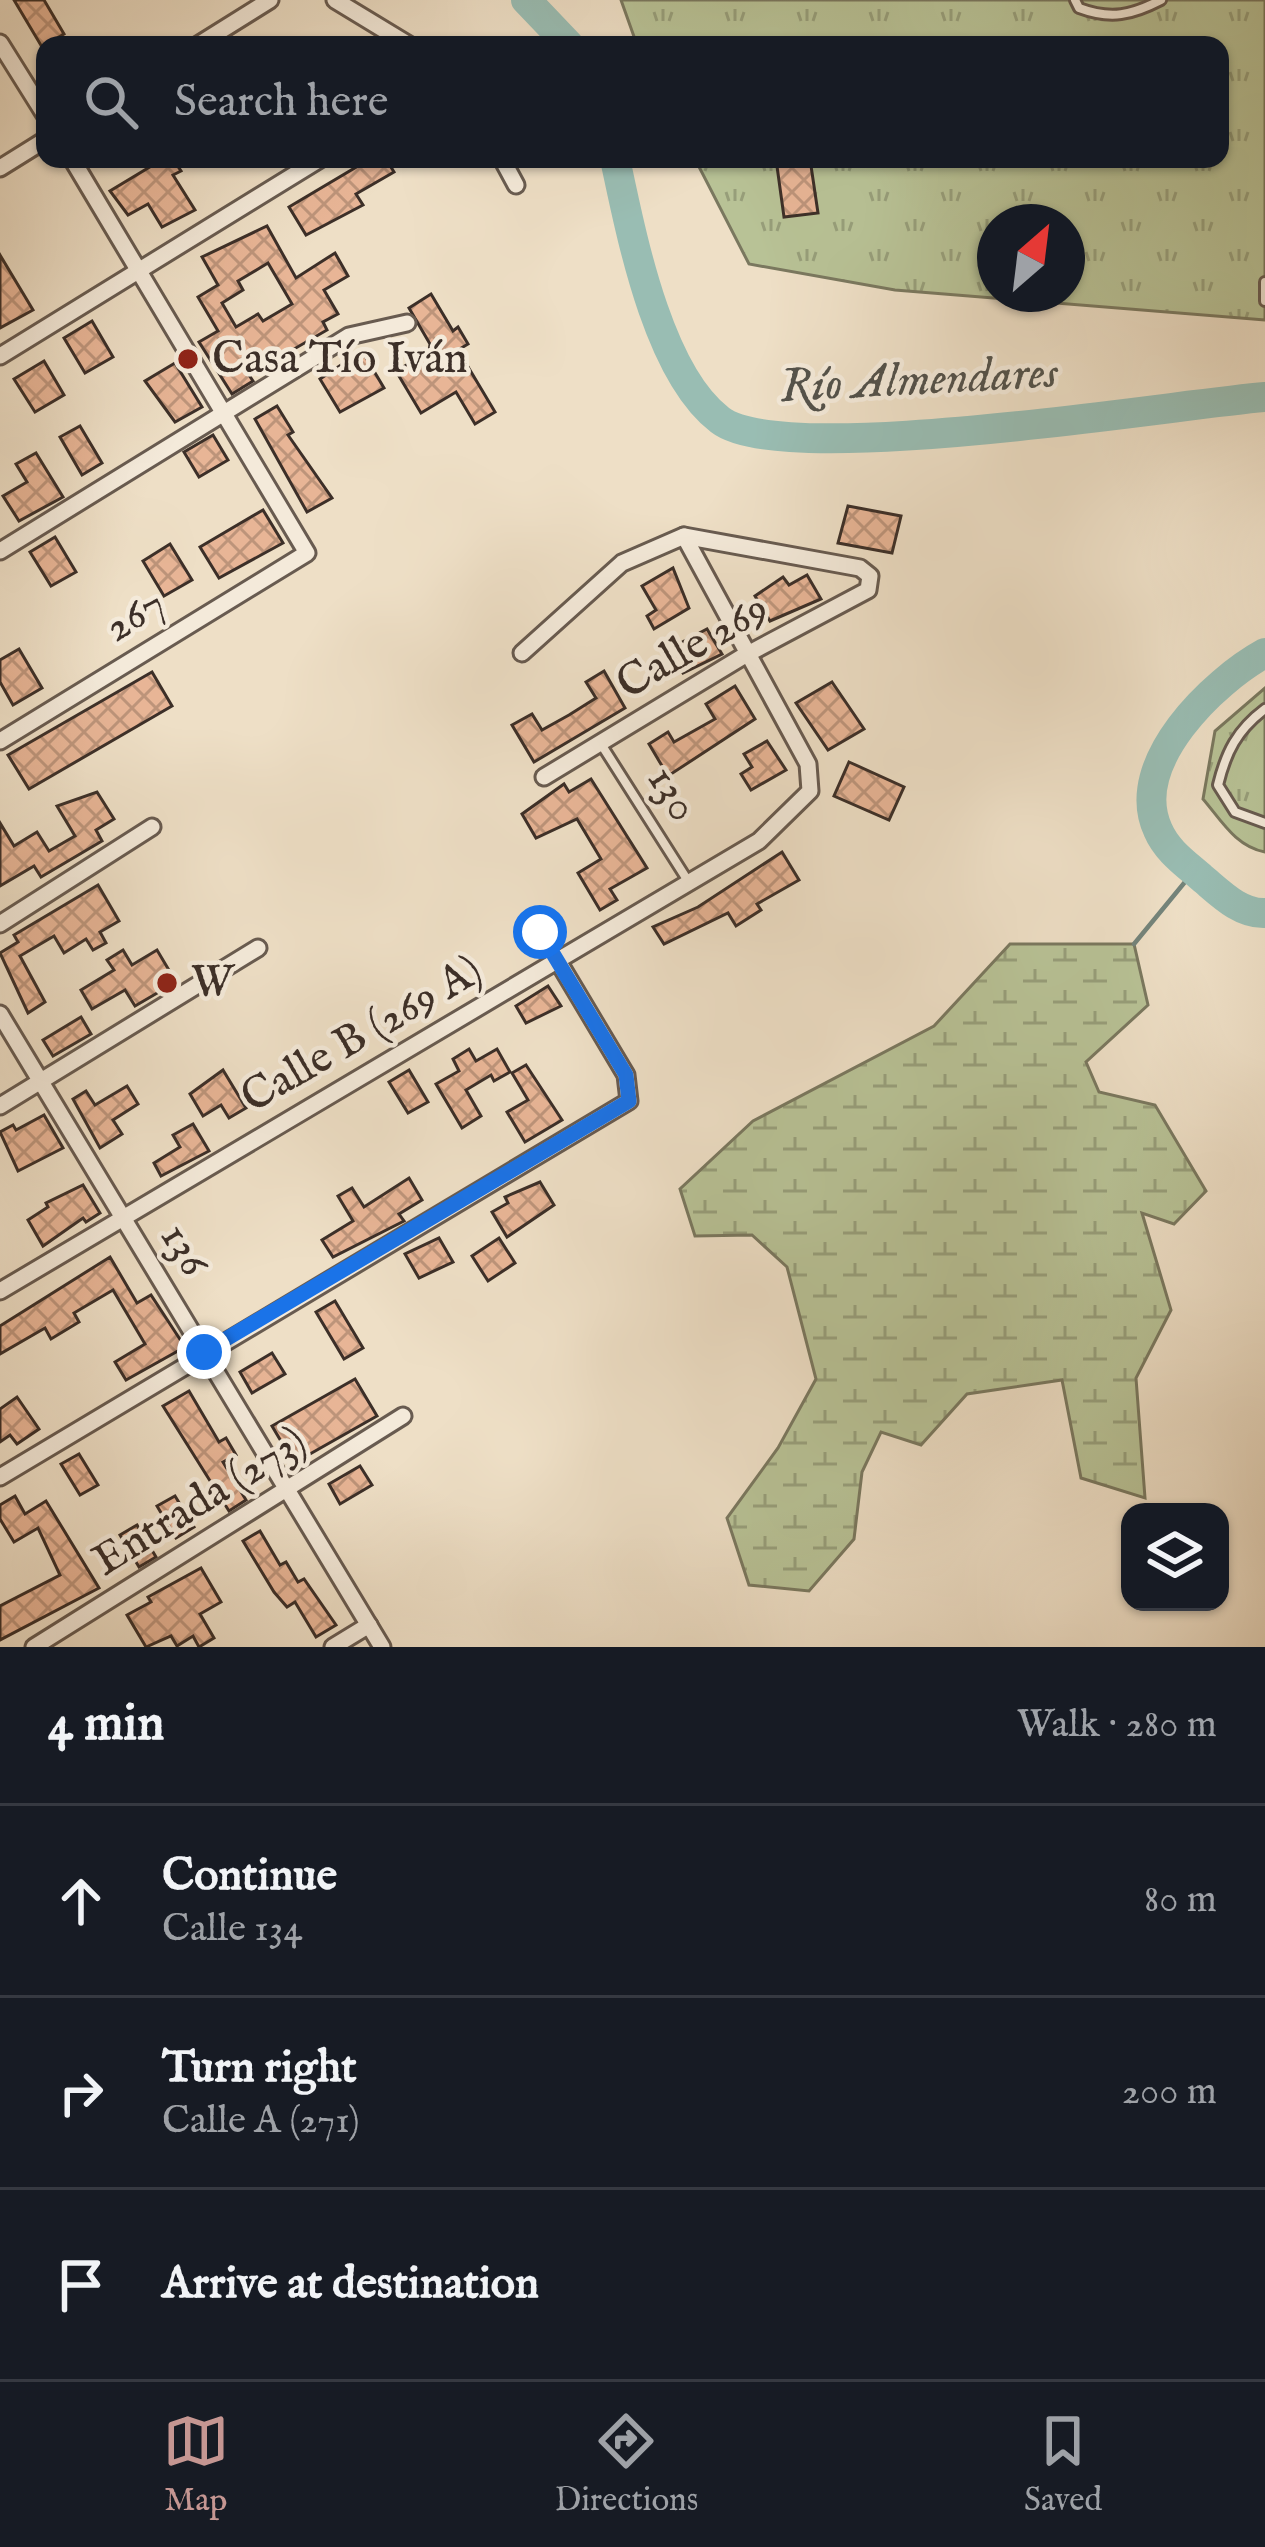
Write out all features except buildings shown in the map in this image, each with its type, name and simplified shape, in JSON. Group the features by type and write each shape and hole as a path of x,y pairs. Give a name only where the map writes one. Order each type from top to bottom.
{"street":[{"path":"212,36 270,0"},
{"path":"335,0 394,36"},
{"path":"0,43 36,101"},
{"path":"0,168 36,146"},
{"path":"79,168 227,413"},
{"path":"0,356 306,168"},
{"path":"507,168 516,185"},
{"path":"0,551 350,336 406,323"},
{"name":"267","path":"0,741 307,553 227,413"},
{"path":"522,653 622,563 684,536 751,652"},
{"name":"Calle 269","path":"544,777 751,652 868,590 870,576 860,568 684,536"},
{"name":"Calle B (269 A)","path":"0,1291 759,842 810,790 808,764 751,652"},
{"path":"0,924 152,827"},
{"path":"0,1478 629,1101 626,1075 540,932"},
{"path":"0,1106 258,948"},
{"name":"136","path":"0,1014 382,1647"},
{"name":"Entrada (273)","path":"34,1647 403,1416"},
{"path":"333,1647 369,1625"}],"lane":[{"path":"1075,0 1079,8 1107,16 1132,14 1160,0"},
{"path":"1265,282 1265,301"},
{"path":"1265,709 1244,724 1226,753 1218,785 1235,812 1265,823"},
{"name":"130","path":"600,743 688,881"}],"green space":[{"path":"621,0 1265,0 1265,320 1085,305 1085,204 977,204 977,297 895,290 749,264 700,168 1229,168 1229,36 634,36"},
{"path":"1265,688 1265,852 1237,839 1203,799 1215,731"},
{"path":"1010,944 1134,944 1148,1005 1086,1062 1099,1092 1155,1105 1206,1191 1174,1224 1142,1213 1171,1310 1136,1378 1145,1498 1081,1478 1062,1380 967,1394 921,1445 881,1432 862,1472 854,1539 809,1591 749,1585 727,1518 778,1448 816,1379 787,1267 752,1235 695,1236 680,1189 753,1121 934,1026"}],"waterway":[{"name":"Río Almendares","path":"526,0 560,36"},
{"name":"Río Almendares","path":"617,168 663,336 698,398 720,420 758,433 818,438 895,436 1265,397"},
{"name":"Río Almendares","path":"1265,653 1222,683 1181,727 1154,778 1152,804 1158,830 1177,856 1231,902 1265,913"},
{"path":"1134,944 1194,871"}],"place":[{"name":"Casa Tío Iván","path":"188,359"},
{"name":"W","path":"167,983"}],"route":[{"path":"204,1352 629,1101 626,1075 540,932"}]}
